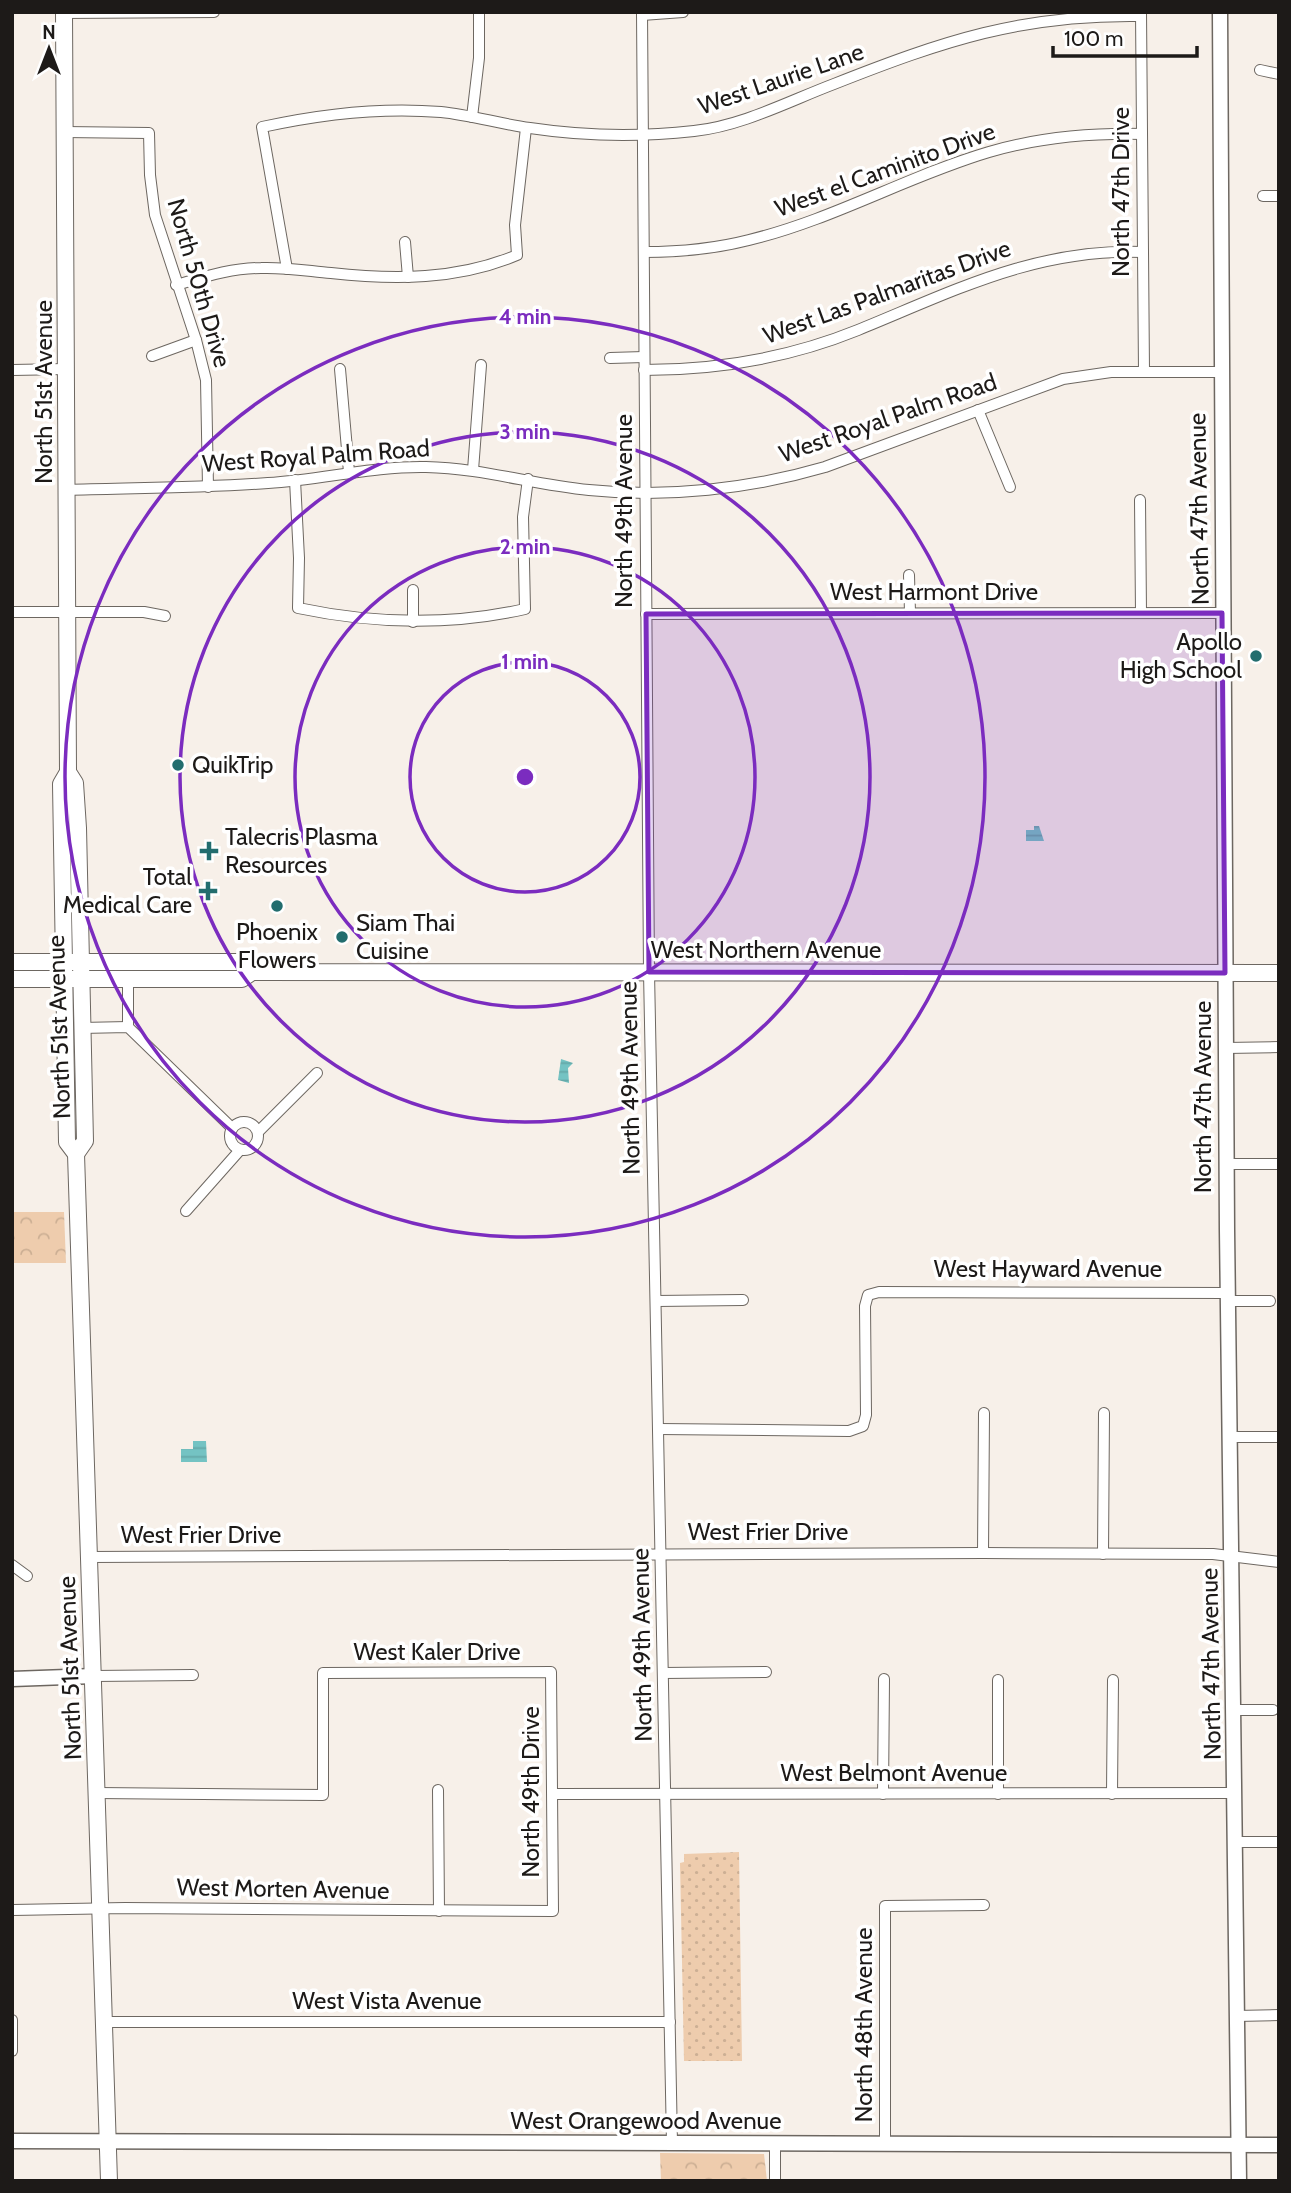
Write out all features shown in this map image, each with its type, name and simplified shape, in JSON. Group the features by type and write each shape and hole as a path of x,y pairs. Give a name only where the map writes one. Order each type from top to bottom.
{"main road":[{"name":"North 51st Avenue","path":"64,13 68,772 75,783 85,1141 76,1154"},
{"name":"North 51st Avenue","path":"68,772 61,783 62,980 67,1142 76,1154 109,2181"},
{"name":"West Northern Avenue","path":"12,962 240,962 252,972"},
{"name":"West Northern Avenue","path":"12,979 242,979 252,972 1279,974"}],"street":[{"path":"64,13 214,12"},
{"path":"472,117 479,58 479,12"},
{"path":"642,14 683,12"},
{"name":"North 47th Avenue","path":"1220,12 1225,973 1239,2181"},
{"name":"North 49th Avenue","path":"642,14 649,972 672,2143"},
{"name":"West Laurie Lane","path":"286,269 262,127 326,116 386,110 472,117 526,128 643,135 718,127 925,49 993,29 1042,20 1141,14"},
{"name":"North 47th Drive","path":"1141,14 1143,371"},
{"path":"1260,71 1279,74"},
{"path":"176,285 236,269 286,269 408,277 461,272 517,255 515,225 526,128"},
{"name":"North 50th Drive","path":"64,132 149,133 152,195 176,285 197,340 206,380 208,487"},
{"name":"West el Caminito Drive","path":"643,252 696,250 751,240 965,160 1016,145 1083,134 1142,134"},
{"path":"1263,196 1279,196"},
{"path":"405,243 408,277"},
{"name":"West Las Palmaritas Drive","path":"644,370 714,368 771,357 856,331 1023,266 1069,254 1143,252"},
{"path":"152,355 197,340"},
{"path":"610,358 644,357"},
{"path":"473,470 481,365"},
{"path":"12,370 66,369"},
{"path":"340,369 349,472"},
{"name":"West Royal Palm Road","path":"67,490 208,487 399,467 473,470 589,490 645,492 717,488 793,477 889,445 1063,379 1086,374 1143,371 1220,372"},
{"path":"978,410 1010,488"},
{"path":"295,480 299,558 298,608 359,619 413,622 473,618 525,609 523,517 528,479"},
{"path":"1140,500 1141,613"},
{"path":"909,575 909,613"},
{"path":"413,590 413,622"},
{"path":"12,612 166,616"},
{"name":"West Harmont Drive","path":"646,614 1222,613"},
{"path":"128,979 128,1027"},
{"path":"81,1028 128,1027 232,1128"},
{"path":"1226,1048 1279,1047"},
{"path":"186,1210 240,1150 254,1146 258,1132 317,1073"},
{"path":"232,1128 239,1123 249,1122 258,1132"},
{"path":"232,1128 231,1141 240,1150"},
{"path":"1227,1164 1279,1164"},
{"name":"West Hayward Avenue","path":"659,1429 849,1431 863,1426 866,1415 865,1306 868,1295 879,1292 1229,1297 1270,1301"},
{"path":"656,1301 743,1300"},
{"path":"984,1413 984,1553"},
{"path":"1103,1554 1104,1413"},
{"path":"1231,1437 1279,1437"},
{"name":"West Frier Drive","path":"89,1557 984,1553 1232,1557 1279,1562"},
{"path":"12,1565 27,1576"},
{"name":"West Kaler Drive","path":"97,1794 323,1795 323,1673 551,1672"},
{"name":"North 49th Drive","path":"551,1672 553,1912"},
{"path":"663,1672 766,1672"},
{"path":"12,1679 193,1675"},
{"path":"883,1794 884,1679"},
{"path":"998,1680 998,1794"},
{"path":"1112,1680 1112,1794"},
{"path":"1234,1710 1273,1710"},
{"path":"438,1790 439,1912"},
{"name":"West Belmont Avenue","path":"553,1794 1235,1794"},
{"path":"1236,1842 1279,1842"},
{"name":"North 48th Avenue","path":"885,2144 885,1906 984,1905"},
{"name":"West Morten Avenue","path":"12,1910 100,1908 553,1912"},
{"path":"1236,2016 1279,2015"},
{"path":"12,2020 12,2051"},
{"name":"West Vista Avenue","path":"104,2022 670,2022"},
{"name":"West Orangewood Avenue","path":"12,2141 1279,2145"},
{"path":"775,2145 775,2181"}],"highlighted area":[{"path":"1222,613 1225,973 649,972 646,614"}],"green space":[{"path":"12,1212 64,1212 66,1263 12,1263"},
{"path":"739,1852 742,2061 684,2061 680,1863 684,1862 684,1854"},
{"path":"660,2153 764,2154 767,2181 661,2181"}],"water":[{"path":"1034,826 1039,826 1044,841 1026,841 1026,830 1034,830"},
{"path":"561,1059 573,1063 568,1068 569,1083 558,1080"},
{"path":"193,1441 206,1441 207,1462 181,1462 181,1449 193,1449"}],"place":[{"name":"Apollo High School","path":"1256,656"},
{"name":"QuikTrip","path":"178,765"},
{"name":"Talecris Plasma Resources","path":"209,851"},
{"name":"Total Medical Care","path":"208,891"},
{"name":"Phoenix Flowers","path":"277,906"},
{"name":"Siam Thai Cuisine","path":"342,937"}]}
